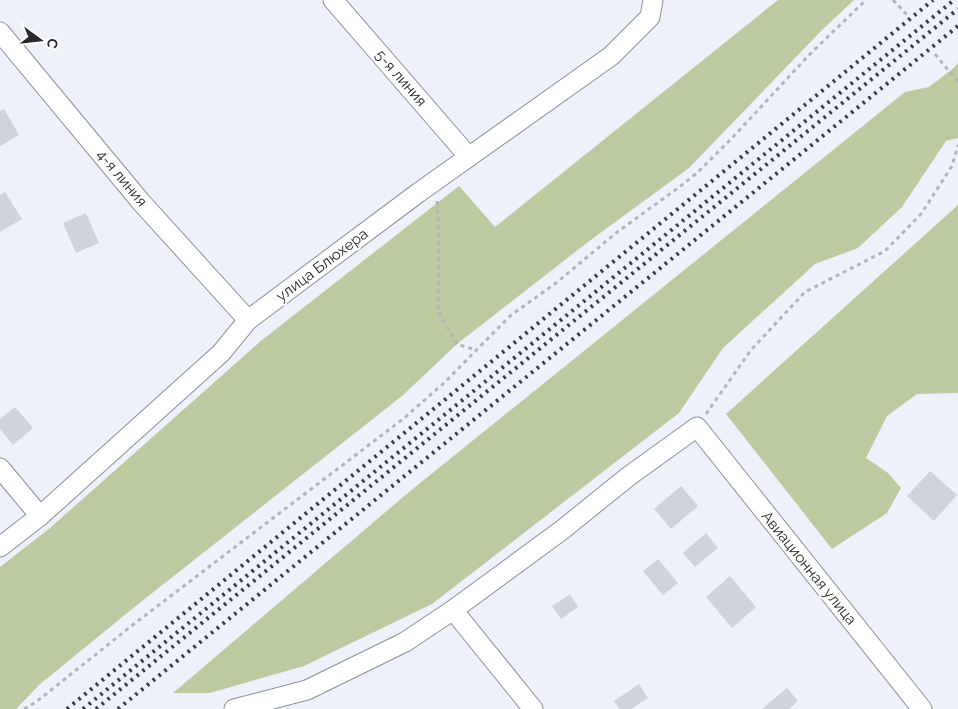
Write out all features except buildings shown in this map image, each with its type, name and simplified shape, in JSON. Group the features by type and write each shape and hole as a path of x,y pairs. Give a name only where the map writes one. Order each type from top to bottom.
{"street":[{"name":"5-я линия","path":"333,0 469,157"},
{"name":"улица Блюхера","path":"0,547 40,516 221,353 248,320 436,180 612,56 650,17 653,0"},
{"name":"4-я линия","path":"0,32 141,202 248,320"},
{"path":"234,709 306,690 405,642 453,610 562,530 629,476 697,427"},
{"name":"Авиационная улица","path":"697,427 922,709"},
{"path":"0,468 40,516"},
{"path":"453,610 533,709"}],"path":[{"path":"24,709 36,702 134,624 403,419 444,382 510,316 556,283 616,233 697,173 740,130 810,54 866,0"},
{"path":"894,0 908,16"},
{"path":"936,54 958,82"},
{"path":"697,427 751,350 805,292 885,251 921,214 952,166 958,145"},
{"path":"952,166 958,167"},
{"path":"436,180 439,240 438,310 457,344 476,350"}],"green space":[{"path":"778,0 854,0 822,30 689,168 588,242 457,344 402,396 137,605 39,685 16,709 0,709 0,567 50,528 262,340 459,186 495,227"},
{"path":"958,63 958,138 946,141 902,207 858,248 815,264 723,348 679,413 432,604 304,666 210,693 173,693 409,492 905,92 929,87"},
{"path":"958,205 958,393 917,394 887,416 866,458 888,473 901,488 887,513 832,549 726,414"}],"railway":[{"path":"67,709 933,0"},
{"path":"83,709 954,0"},
{"path":"96,709 958,9"},
{"path":"118,709 958,26"}]}
